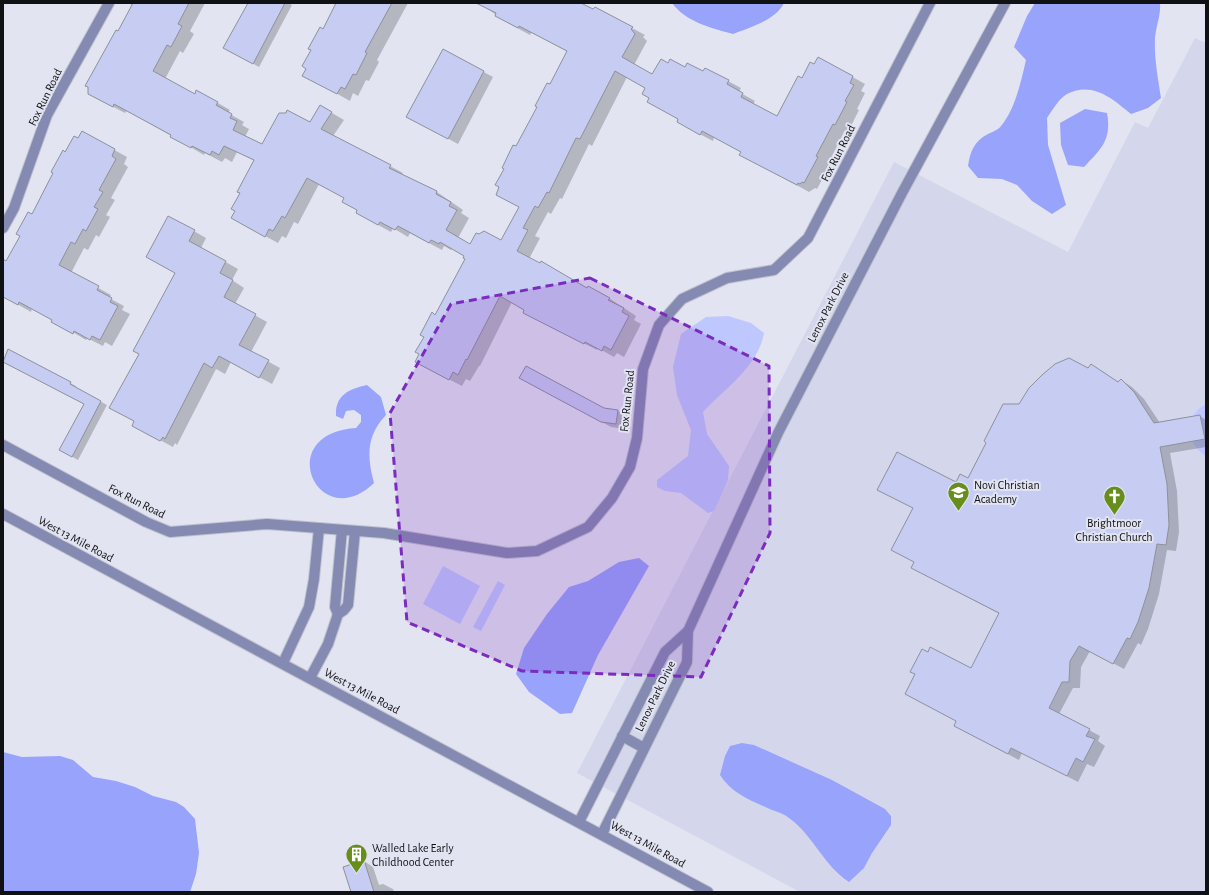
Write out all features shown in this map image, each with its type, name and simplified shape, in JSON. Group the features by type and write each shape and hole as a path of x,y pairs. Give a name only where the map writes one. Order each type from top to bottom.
{"street":[{"name":"Fox Run Road","path":"3,228 14,208 47,115 109,3"},
{"name":"Fox Run Road","path":"3,445 146,522 170,532 267,524 384,533 507,553 537,551 588,527 612,498 630,467 636,438 643,369 659,325 682,300 727,278 774,270 808,238 930,3"},
{"name":"Lenox Park Drive","path":"602,834 686,662 688,631 778,433 902,193 1005,3"},
{"name":"West 13 Mile Road","path":"3,514 708,892"},
{"path":"283,664 309,607 314,579 319,528"},
{"path":"338,614 335,607 342,530"},
{"path":"310,678 328,644 338,614 348,605 355,531"},
{"name":"Lenox Park Drive","path":"579,822 665,652 688,631"},
{"name":"Lenox Park Drive","path":"622,736 644,748"}],"highlighted area":[{"path":"590,278 769,366 770,533 701,677 522,671 407,622 390,413 451,304"}],"shaded area":[{"name":"Novi Christian Academy","path":"1195,38 1206,43 1206,892 800,892 577,773 894,162 1068,252 1135,122 1148,128"},
{"path":"728,316 751,323 764,333 761,345 748,367 703,412 707,434 729,466 728,480 714,511 708,513 681,493 665,491 657,487 657,480 688,456 691,430 677,395 673,367 681,334 706,317"},
{"path":"1206,404 1206,456 1199,451 1194,444 1191,437 1190,422 1193,415"},
{"path":"443,566 480,586 460,624 423,604"},
{"path":"498,581 505,585 481,631 473,627"}],"water":[{"path":"672,3 784,3 769,19 733,34 708,27 692,20 678,10"},
{"path":"1035,3 1160,3 1155,53 1161,98 1148,108 1131,114 1109,97 1101,93 1085,89 1076,90 1061,98 1047,118 1048,145 1066,205 1052,214 1032,201 1017,185 1002,179 978,178 968,166 970,156 976,144 983,137 1000,127 1014,103 1020,86 1026,60 1014,47 1027,16"},
{"path":"1085,109 1107,113 1108,130 1106,137 1100,149 1084,167 1068,165 1061,145 1060,123"},
{"path":"367,385 381,397 386,415 379,423 375,431 370,447 369,456 374,483 354,496 336,498 322,490 312,478 310,462 315,447 330,434 356,428 361,422 361,415 354,410 346,411 343,419 336,416 336,409 344,394"},
{"path":"639,558 649,566 598,655 572,713 560,714 529,692 516,674 524,648 547,614 569,587 588,581 619,562"},
{"path":"742,743 754,745 832,780 885,809 891,816 891,825 872,853 864,868 849,882 832,868 805,833 789,818 743,796 725,782 720,775 725,756 730,746"},
{"path":"3,752 22,757 60,756 73,760 93,777 116,781 135,787 153,796 176,802 184,807 195,819 199,853 196,874 190,892 3,892"}],"building":[{"path":"133,3 189,3 178,24 182,26 171,47 167,45 153,71 195,94 196,90 218,102 216,105 232,114 230,118 237,121 233,130 262,144 279,113 286,113 287,110 310,122 320,105 332,112 321,129 391,165 389,168 437,191 436,194 451,202 449,206 457,210 446,230 470,244 476,233 479,234 484,231 501,240 519,207 496,195 499,187 495,185 504,169 502,168 513,145 516,146 537,107 535,106 547,83 550,84 567,51 519,26 518,28 495,16 496,13 476,3 581,3 593,9 595,7 633,27 631,29 635,34 622,57 652,74 661,59 668,63 670,59 685,67 687,63 703,71 705,68 729,80 727,84 743,93 741,97 777,116 798,76 802,78 810,62 814,64 818,57 853,76 850,83 854,85 845,101 847,102 835,125 833,124 816,156 818,157 804,183 798,183 797,185 739,155 741,152 702,131 700,135 677,122 678,119 647,102 649,98 642,94 645,88 615,71 580,139 576,138 549,193 547,192 538,208 535,206 523,228 528,230 517,251 540,263 541,261 587,288 588,286 610,298 608,300 624,308 622,312 629,316 611,350 604,346 602,351 585,342 584,344 523,313 524,310 500,296 458,375 453,372 449,380 415,362 419,354 415,352 424,337 420,335 432,312 435,315 465,259 463,258 464,256 440,242 439,244 431,240 429,243 398,226 395,230 380,222 378,225 356,213 357,210 342,202 344,198 307,178 285,218 282,216 273,231 269,229 265,237 231,218 235,211 231,209 240,193 237,192 254,160 224,146 219,155 212,151 210,155 192,146 191,148 170,137 171,135 114,104 113,107 88,94 88,87 85,86"},
{"path":"248,3 285,3 253,64 223,48"},
{"path":"336,3 392,3 365,52 367,53 356,75 353,74 345,89 341,87 337,94 302,76 306,69 302,66 311,50 308,49 320,27 323,29"},
{"path":"443,49 484,71 448,139 406,117"},
{"path":"82,131 115,149 112,156 116,159 99,190 103,192 94,207 98,209 86,231 83,229 75,244 71,242 59,265 99,286 97,290 112,298 110,302 118,306 100,340 92,336 90,340 74,331 73,334 51,322 52,320 19,302 18,305 3,297 3,259 6,261 20,236 16,234 28,212 32,214 53,173 51,172 63,150 65,152 74,136 78,138"},
{"path":"168,216 195,230 189,241 226,261 220,273 233,280 224,297 256,314 239,345 269,360 259,378 219,356 212,368 204,363 165,439 163,437 160,441 132,426 134,421 109,408 139,354 133,351 175,273 146,257"},
{"path":"8,349 71,382 70,384 101,401 72,457 59,450 84,404 3,362"},
{"path":"1069,358 1088,368 1091,364 1118,382 1121,379 1134,392 1154,423 1200,415 1205,439 1160,447 1167,484 1169,525 1166,545 1157,544 1149,588 1138,622 1130,639 1127,638 1113,664 1079,646 1070,661 1069,682 1062,682 1049,708 1090,729 1086,736 1095,739 1083,762 1076,758 1067,776 1011,748 1008,754 954,726 956,721 905,694 915,674 910,672 922,649 928,652 930,647 971,668 999,613 911,568 914,562 891,550 913,508 877,490 897,452 956,482 960,474 968,478 986,443 984,441 1003,404 1019,404 1029,388 1042,375 1055,364"},
{"path":"526,366 604,408 618,410 616,424 601,422 519,378"},
{"name":"Walled Lake Early Childhood Center","path":"364,860 374,892 351,892 343,867"}],"place":[{"name":"Novi Christian Academy","path":"959,512"},
{"name":"Brightmoor Christian Church","path":"1114,516"},
{"name":"Walled Lake Early Childhood Center","path":"357,874"}]}
